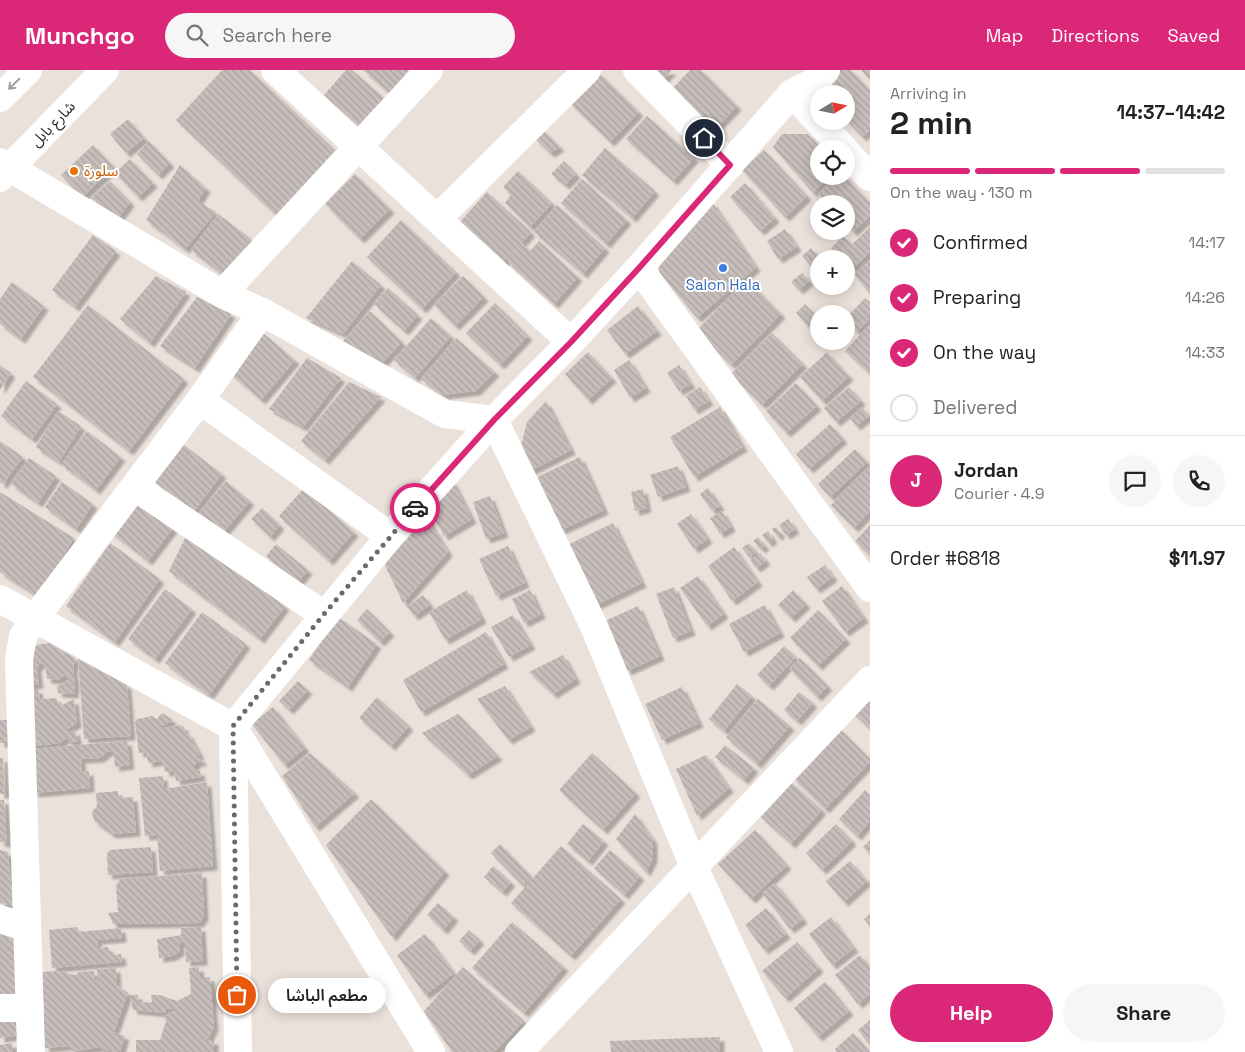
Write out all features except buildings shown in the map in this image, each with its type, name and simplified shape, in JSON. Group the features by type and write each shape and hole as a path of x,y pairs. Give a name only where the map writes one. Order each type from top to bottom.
{"street":[{"path":"0,98 28,70"},
{"name":"شارع بابل","path":"3,169 105,70"},
{"path":"275,70 571,342"},
{"path":"222,294 429,70"},
{"path":"437,219 587,70"},
{"path":"637,70 730,165"},
{"path":"238,1052 233,726 390,536 494,420 571,342 639,268 792,93 816,81 826,70"},
{"path":"792,93 836,140"},
{"path":"855,161 870,177"},
{"path":"3,169 222,294 262,312 445,414 494,420"},
{"path":"639,268 870,588"},
{"path":"31,1052 19,660 23,636 200,400 262,312"},
{"path":"200,400 390,536"},
{"path":"494,420 593,624 694,867 779,1052"},
{"path":"135,487 324,614"},
{"path":"0,599 233,726 431,1052"},
{"path":"519,1052 870,680"},
{"path":"0,919 27,928"},
{"path":"0,1008 30,1008"}],"way so far":[{"path":"237,995 233,726 324,614 415,508"}],"place":[{"name":"سلورة","path":"74,171"},
{"name":"Salon Hala","path":"723,268"},
{"name":"مطعم الباشا","path":"237,995"}],"route":[{"path":"415,508 494,420 571,342 639,268 730,165 704,138"}]}
